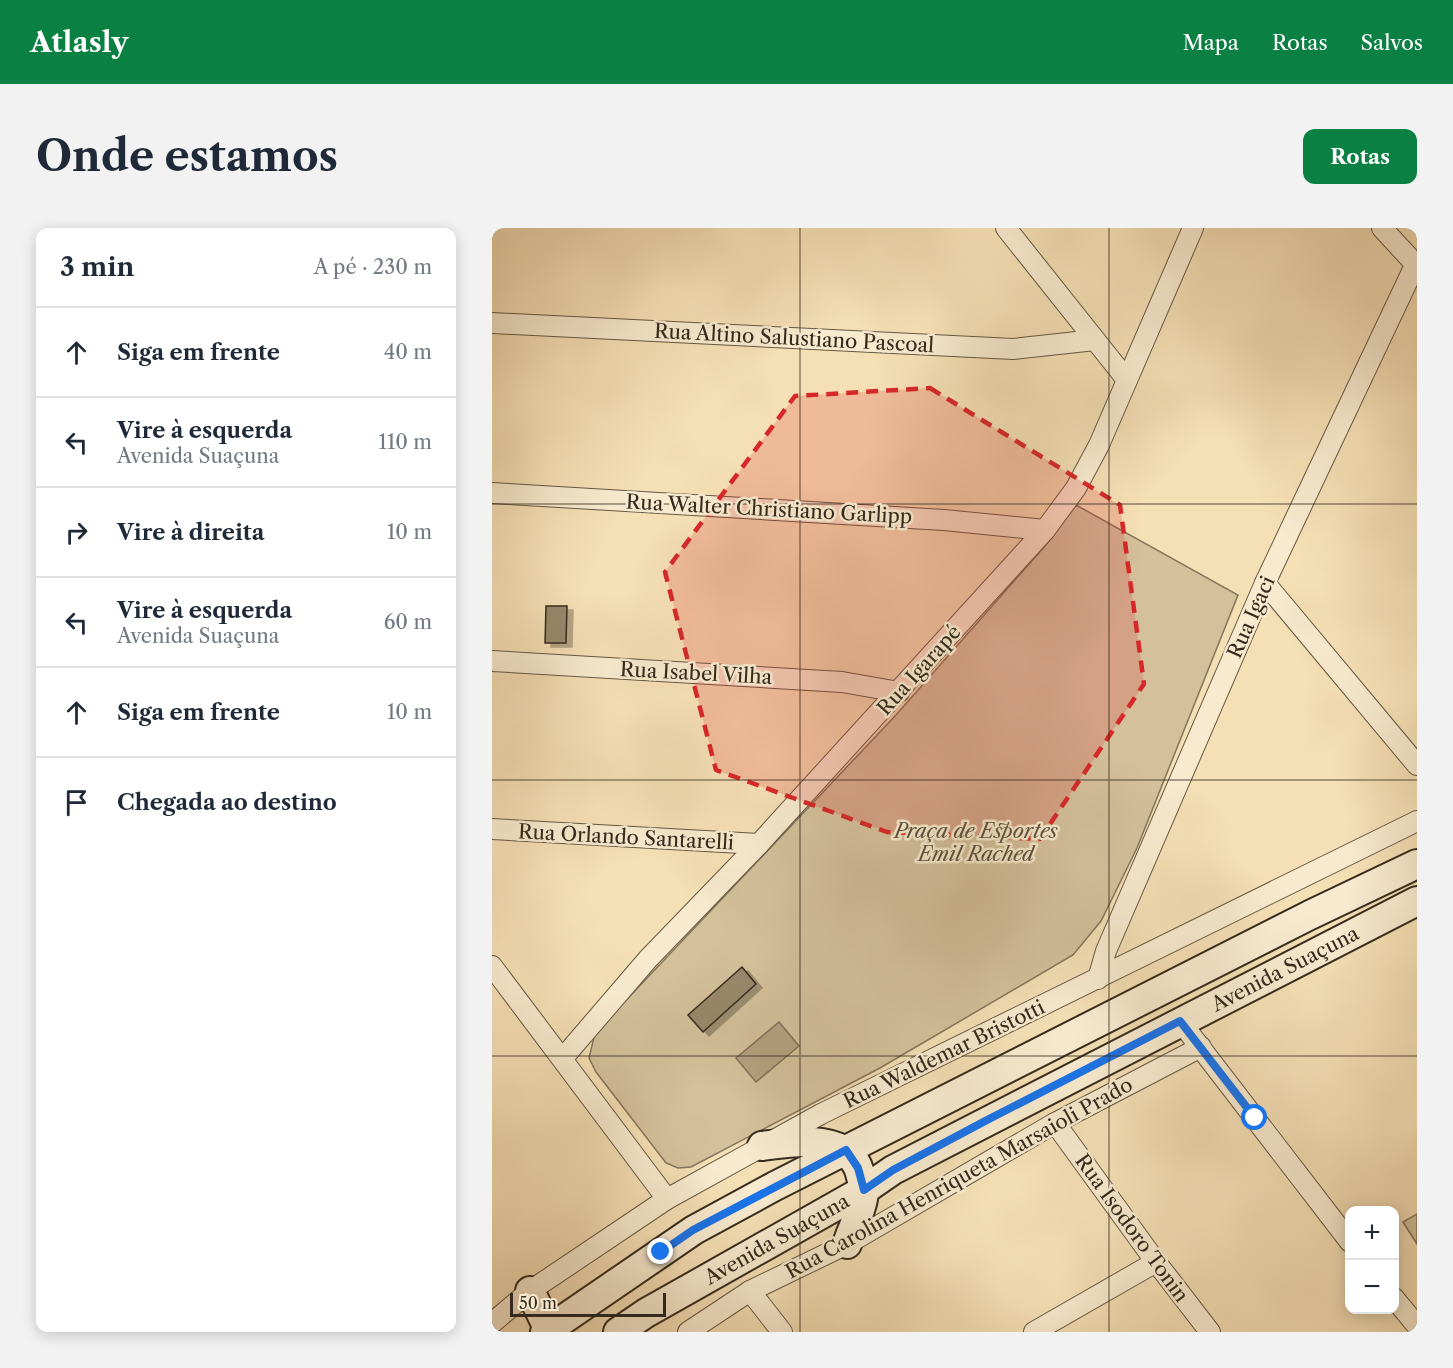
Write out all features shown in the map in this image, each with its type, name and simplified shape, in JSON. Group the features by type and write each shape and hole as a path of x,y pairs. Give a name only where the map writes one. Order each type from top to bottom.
{"main road":[{"name":"Avenida Suaçuna","path":"548,1331 693,1230 1310,915 1417,864"},
{"name":"Avenida Suaçuna","path":"618,1332 696,1283 864,1190 893,1170 1417,901"},
{"path":"762,1146 798,1141 831,1144 846,1150 858,1168 864,1190 847,1244"},
{"path":"530,1291 548,1331"}],"street":[{"path":"1006,228 1127,380"},
{"name":"Rua Igarapé","path":"563,1058 648,959 759,844 1045,530 1076,488 1099,446 1193,228"},
{"path":"1382,228 1417,264"},
{"name":"Rua Igaci","path":"1098,979 1111,941 1265,583 1417,264"},
{"name":"Rua Altino Salustiano Pascoal","path":"492,322 1013,349 1095,340"},
{"name":"Rua Walter Christiano Garlipp","path":"492,493 944,519 1045,530"},
{"path":"1265,583 1417,765"},
{"name":"Rua Isabel Vilha","path":"492,661 842,682 899,692"},
{"name":"Rua Waldemar Bristotti","path":"492,1323 530,1291 668,1199 762,1146 821,1114 1417,821"},
{"name":"Rua Orlando Santarelli","path":"492,829 759,844"},
{"path":"492,966 668,1199"},
{"path":"1180,1021 1345,1235"},
{"name":"Rua Carolina Henriqueta Marsaioli Prado","path":"687,1332 750,1291 847,1244 1055,1123 1202,1047"},
{"name":"Rua Isodoro Tonin","path":"1055,1123 1156,1263 1210,1332"},
{"path":"1034,1332 1156,1263"},
{"path":"750,1291 782,1332"},
{"path":"1399,1303 1417,1326"}],"highlighted area":[{"path":"930,388 1120,505 1144,684 1040,839 887,832 716,770 665,572 795,396"}],"green space":[{"name":"Praça de Esportes Emil Rached","path":"1076,505 1238,595 1137,848 1101,921 1073,955 880,1068 691,1167 678,1168 666,1163 596,1072 589,1058 595,1033 896,715 1045,546"},
{"path":"1417,1214 1417,1244 1403,1222"}],"shaded area":[{"path":"779,1022 799,1046 756,1082 736,1058"}],"building":[{"path":"546,606 567,606 566,643 545,643"},
{"path":"742,967 756,984 703,1032 688,1015"}],"route":[{"path":"661,1252 693,1230 846,1150 858,1168 864,1190 893,1170 1180,1021 1255,1118"}]}
